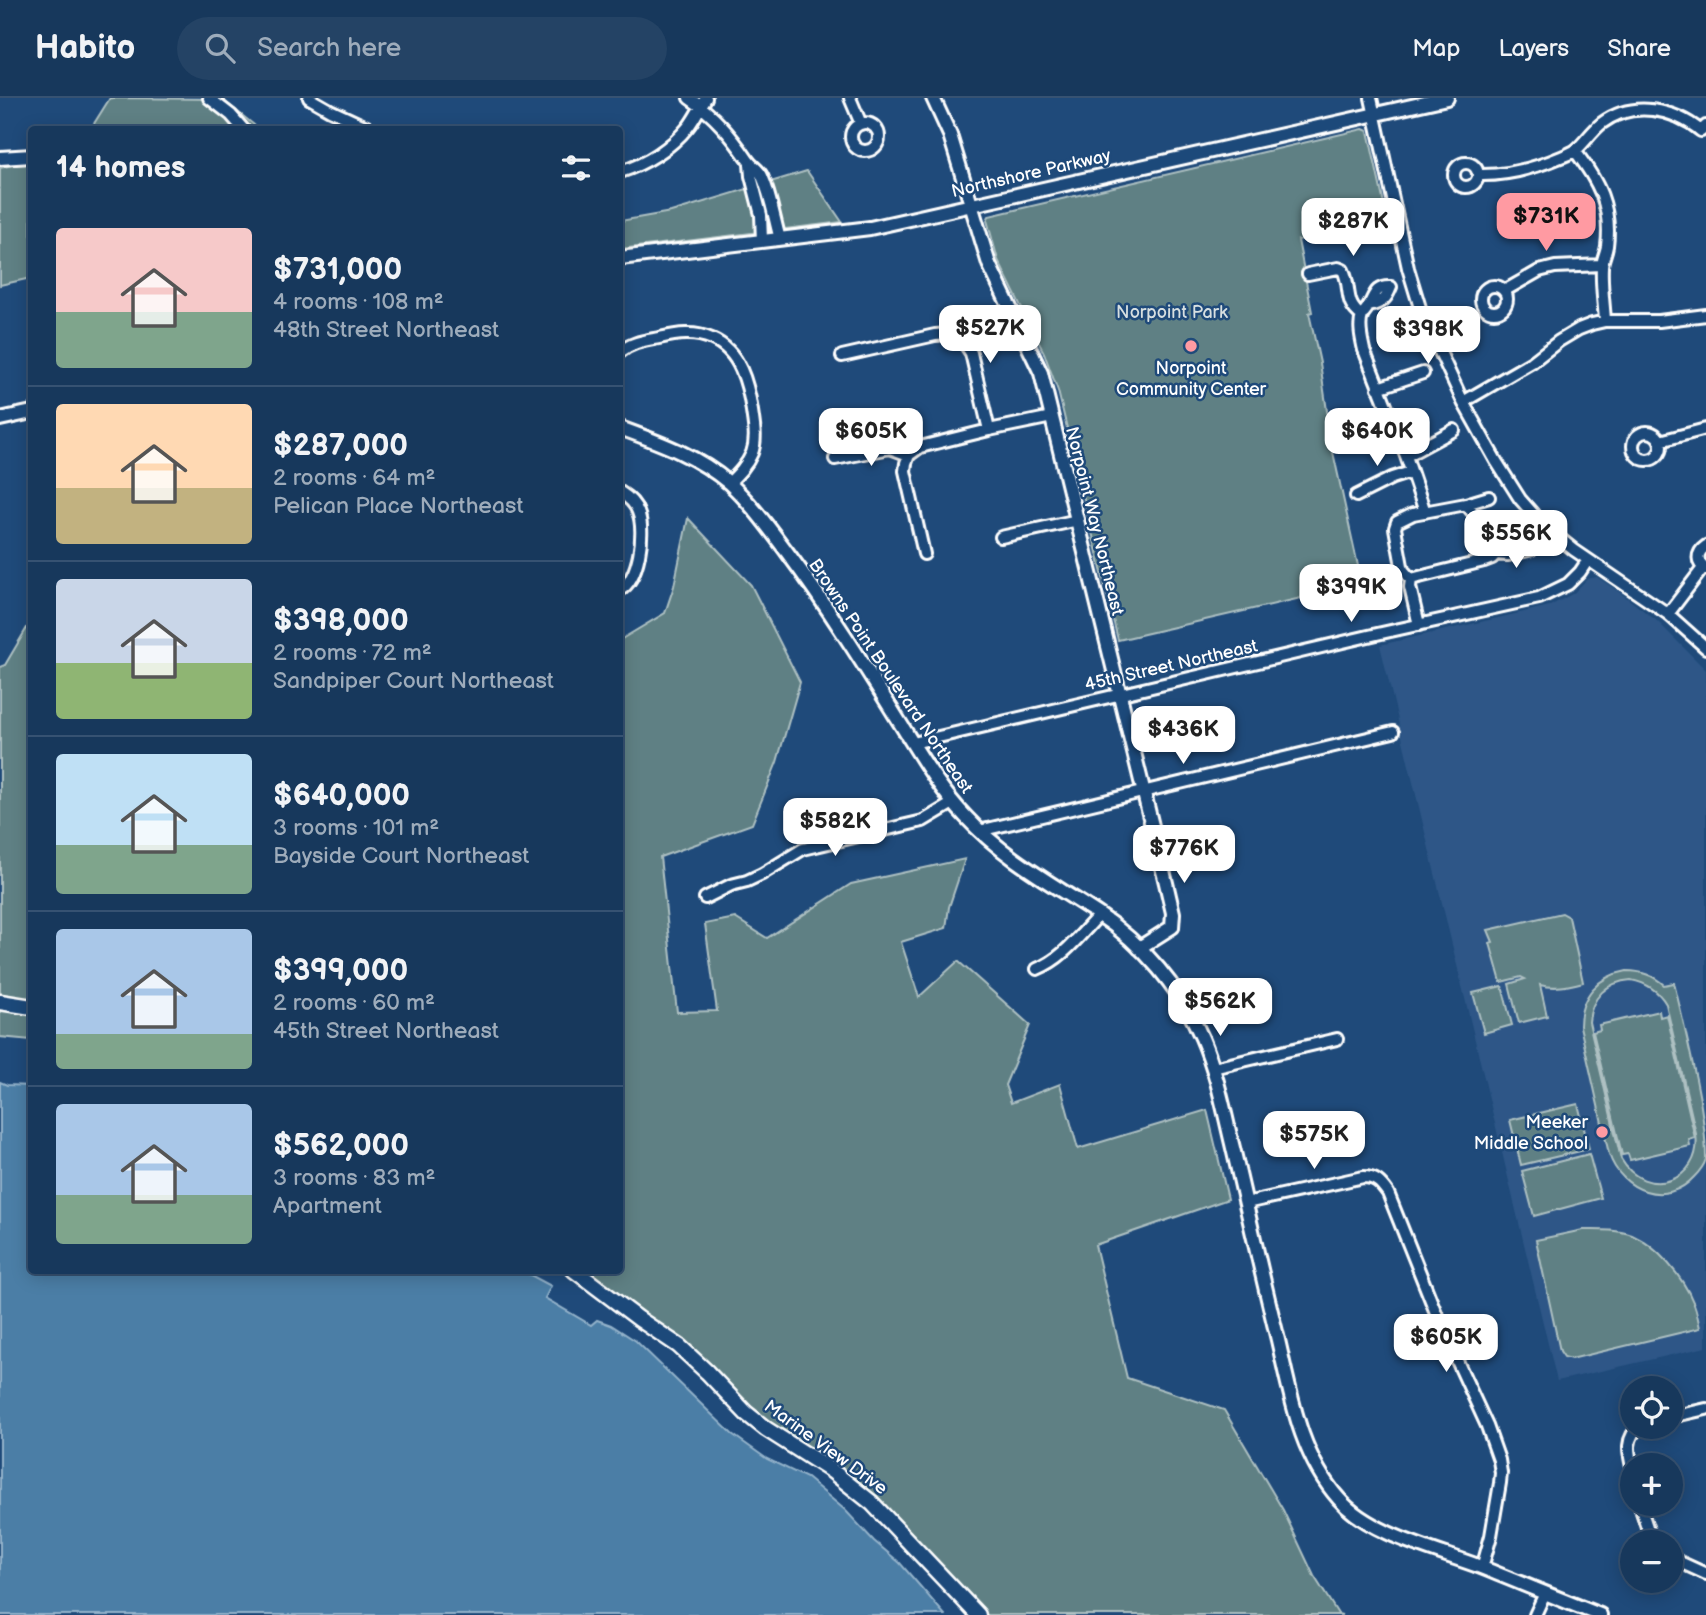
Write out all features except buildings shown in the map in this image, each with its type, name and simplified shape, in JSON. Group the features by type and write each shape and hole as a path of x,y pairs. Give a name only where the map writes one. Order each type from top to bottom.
{"main road":[{"path":"0,1002 28,1006"},
{"name":"Marine View Drive","path":"579,1274 679,1346 746,1413 766,1429 832,1471 872,1503 978,1615"}],"street":[{"path":"209,98 240,126"},
{"path":"309,98 364,126"},
{"path":"689,98 703,102 736,142 750,164 760,172 780,239"},
{"path":"850,98 861,124"},
{"name":"Norpoint Way Northeast","path":"933,98 950,135 989,264 1041,373 1167,883 1173,913 1172,927 1139,948"},
{"path":"1371,98 1412,282 1427,327 1463,402 1496,461 1520,499 1542,524 1588,560 1668,614 1706,648"},
{"name":"Northshore Parkway","path":"623,258 870,228 1447,98"},
{"path":"623,171 669,147 690,125 703,102"},
{"path":"1478,175 1491,176 1547,163 1575,151 1592,131 1605,121 1631,111 1644,109 1668,112 1704,131"},
{"path":"1575,151 1593,174 1607,210 1607,247 1602,265 1605,321"},
{"path":"0,158 28,156"},
{"path":"750,164 761,215 762,241"},
{"path":"1504,291 1539,271 1570,265 1602,265"},
{"path":"1308,274 1338,268 1343,270 1353,310 1365,311 1384,301 1391,287 1412,282"},
{"path":"1365,311 1362,339 1364,350 1425,512"},
{"path":"1463,402 1532,362 1579,329 1605,321 1659,321 1706,315"},
{"path":"623,350 634,343 680,333 712,338 729,351 747,385 755,438 752,453 729,483"},
{"path":"842,356 935,335 949,334 957,337 971,353 989,430"},
{"path":"1378,388 1423,373"},
{"path":"1340,425 1388,410"},
{"path":"0,419 28,413"},
{"path":"924,554 905,471 909,455 920,447 1052,417"},
{"name":"Browns Point Boulevard Northeast","path":"623,429 673,448 729,483 757,513 845,634 953,803 993,844 1099,915 1139,948 1180,997 1198,1029 1213,1068 1305,1446 1324,1481 1340,1501 1370,1524 1600,1615"},
{"path":"1660,441 1706,429"},
{"path":"1406,456 1454,430"},
{"path":"835,459 890,448 909,455"},
{"path":"1356,496 1411,472"},
{"path":"623,494 638,510 642,533 633,574 623,588"},
{"path":"1419,625 1410,579 1403,570 1395,527 1397,522 1413,514 1489,497"},
{"path":"1466,504 1494,541 1496,554"},
{"path":"1001,537 1078,520"},
{"path":"1668,614 1705,569 1698,557 1706,546"},
{"path":"1410,579 1484,561 1496,554 1508,555 1532,549"},
{"name":"45th Street Northeast","path":"913,743 1539,598 1569,584 1588,560"},
{"path":"979,831 1394,732"},
{"path":"705,898 762,874 803,849 923,821 953,803"},
{"path":"1037,969 1055,960 1099,915"},
{"path":"1213,1068 1337,1039"},
{"path":"1246,1203 1354,1178 1371,1177 1388,1193 1442,1328 1487,1426 1501,1466 1491,1536 1482,1568"},
{"path":"1683,1414 1706,1409"},
{"path":"1683,1563 1706,1574"},
{"path":"1535,1615 1545,1593"}],"shaded area":[{"name":"Meeker Middle School","path":"1597,577 1657,621 1706,670 1706,1347 1557,1381 1380,645 1550,606 1574,593 1587,579"},
{"path":"0,1082 28,1086 28,1274 529,1274 551,1286 545,1298 591,1325 597,1320 611,1325 636,1341 732,1434 767,1459 807,1478 900,1563 945,1615 0,1615"}],"green space":[{"path":"110,98 222,99 255,126 92,126"},
{"name":"Norpoint Park","path":"1363,129 1368,131 1388,222 1298,240 1333,452 1362,584 1118,640 1058,391 1044,353 998,260 987,220 989,216"},
{"path":"28,161 28,279 0,285 0,168"},
{"path":"807,171 842,222 623,249 623,220 671,212"},
{"path":"688,518 751,585 800,682 777,762 752,824 660,857 677,1012 717,1011 705,924 735,918 767,938 851,884 965,859 949,907 946,928 901,942 919,997 958,961 1030,1025 1005,1085 1011,1103 1060,1084 1078,1149 1207,1110 1228,1199 1095,1245 1127,1378 1224,1410 1283,1510 1314,1576 1338,1614 1342,1615 976,1615 888,1519 619,1304 575,1274 623,1274 623,638 665,613 674,586"},
{"path":"28,626 28,1040 0,1037 0,667 5,665"},
{"path":"1562,913 1569,917 1583,982 1551,987 1540,985 1547,1016 1519,1023 1509,984 1525,979 1521,977 1501,982 1488,930"},
{"path":"1638,972 1651,976 1664,985 1674,983 1700,1098 1706,1159 1694,1177 1671,1192 1658,1193 1634,1186 1623,1178 1609,1154 1580,1026 1587,997 1599,983 1617,974","holes":["1622,981 1637,981 1656,991 1666,1004 1696,1134 1696,1151 1691,1164 1682,1174 1657,1182 1644,1180 1631,1172 1621,1159 1589,1022 1593,1005 1602,992"]},
{"path":"1502,986 1512,1025 1484,1033 1473,993"},
{"path":"1659,1011 1660,1017 1667,1015 1695,1138 1689,1140 1690,1146 1630,1160 1628,1154 1622,1155 1593,1032 1600,1030 1599,1025"},
{"path":"1578,1104 1589,1149 1521,1165 1510,1120"},
{"path":"1589,1154 1601,1198 1534,1216 1522,1171"},
{"path":"1583,1230 1626,1233 1651,1247 1668,1263 1689,1292 1700,1328 1571,1359 1564,1357 1560,1351 1536,1240"}],"place":[{"name":"Norpoint Community Center","path":"1191,346"},
{"name":"Meeker Middle School","path":"1602,1132"}]}
